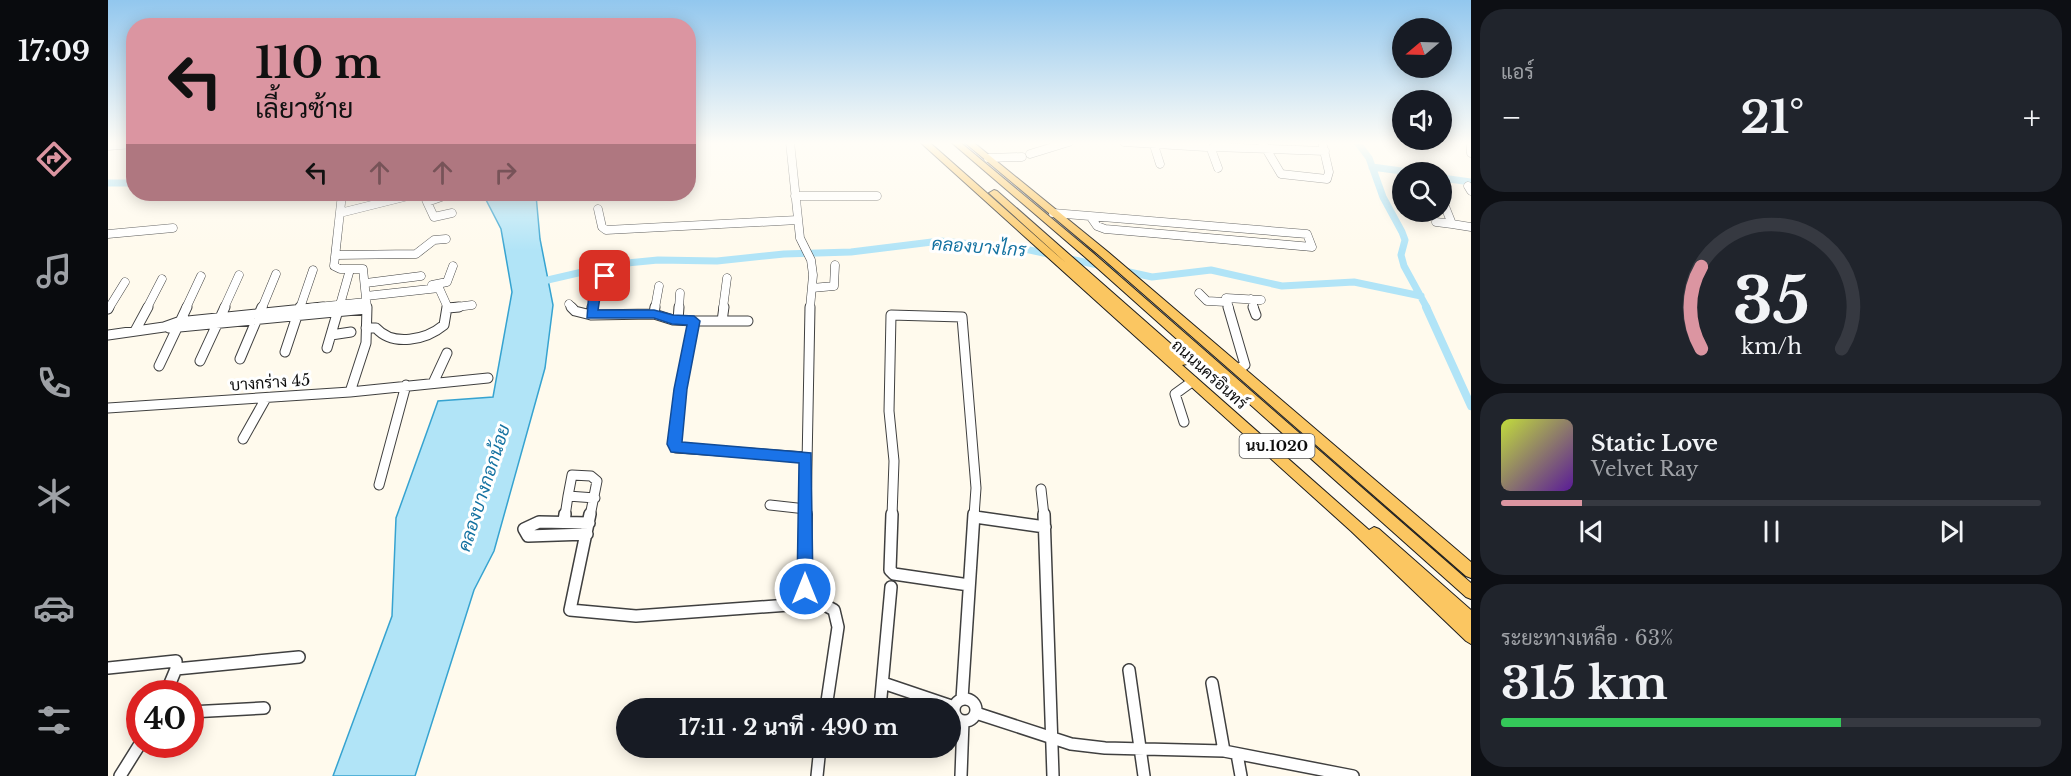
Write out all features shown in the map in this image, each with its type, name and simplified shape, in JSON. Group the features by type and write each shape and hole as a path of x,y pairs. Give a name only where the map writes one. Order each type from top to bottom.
{"main road":[{"name":"ถนนนครอินทร์","path":"964,178 1035,242 1084,272 1471,620"},
{"name":"ถนนนครอินทร์","path":"974,178 1193,381 1356,527 1471,636"},
{"name":"ถนนนครอินทร์","path":"999,178 1471,592"},
{"name":"ถนนนครอินทร์","path":"1012,178 1104,254 1471,571"}],"street":[{"path":"793,178 801,243 811,260 812,288 806,457 805,584 808,596"},
{"path":"795,196 877,196"},
{"path":"341,201 335,260 340,269 363,269 366,297 365,347 350,392"},
{"path":"340,213 391,201"},
{"path":"430,201 427,202 431,216 452,213"},
{"path":"598,209 602,227 606,230 798,220"},
{"path":"1053,213 1090,216 1256,230 1307,234 1312,247 1105,229 1097,226 1090,216"},
{"path":"1436,222 1471,227"},
{"path":"108,234 173,228"},
{"path":"1256,230 1263,244"},
{"path":"335,260 416,254 434,240 446,239"},
{"path":"812,288 834,286 835,265"},
{"path":"366,297 443,284 447,282 453,266"},
{"path":"285,352 313,270"},
{"path":"327,348 349,273"},
{"path":"591,315 595,291 602,277 622,273"},
{"path":"240,359 276,274"},
{"path":"200,361 239,275"},
{"path":"159,366 201,276"},
{"path":"109,336 164,327 340,309 421,276"},
{"path":"722,321 728,278"},
{"path":"135,331 162,279"},
{"path":"108,309 124,282"},
{"path":"654,314 659,286"},
{"path":"366,297 439,288 448,308 444,325 429,334 393,339 383,336 376,328 366,328"},
{"path":"678,320 680,293"},
{"path":"1199,293 1207,301 1226,302"},
{"path":"1238,369 1245,365 1226,302 1227,297 1261,300"},
{"path":"1251,299 1256,315"},
{"path":"569,304 575,310 591,315 654,314 678,320 748,321"},
{"path":"448,308 472,305"},
{"path":"958,698 969,585 975,517 974,465 963,317 891,315 889,411 894,461 890,570 894,574 969,585"},
{"path":"694,321 681,389 674,444 676,448 806,457"},
{"path":"331,335 351,332"},
{"path":"434,381 447,353"},
{"name":"บางกร่าง 45","path":"108,408 350,392 434,381 488,378"},
{"path":"1184,422 1175,401 1175,394 1193,381"},
{"path":"379,485 406,386"},
{"path":"243,439 266,398"},
{"path":"564,522 572,475 591,476 597,481 595,498 570,610 636,616 660,615 789,604 808,596 827,604 837,616 834,665 828,698"},
{"path":"1041,489 1045,527 1053,776"},
{"path":"568,496 595,498"},
{"path":"770,505 806,509"},
{"path":"975,517 1045,527"},
{"path":"564,522 588,528 528,536 524,529 532,523 564,522"},
{"path":"881,698 891,587"},
{"path":"176,669 299,657"},
{"path":"108,668 176,661 176,669 171,680"},
{"path":"1128,670 1144,776"},
{"path":"1212,683 1231,752 1241,776"},
{"path":"883,684 938,698"},
{"path":"961,703 973,705 976,713 1052,740 1105,748 1141,747 1231,752 1353,776"},
{"path":"204,711 264,708"},
{"path":"961,776 963,721 971,720 976,713"},
{"path":"120,776 131,758"},
{"path":"817,776 819,758"}],"water":[{"name":"คลองบางกอกน้อย","path":"487,201 537,201 540,239 553,305 545,368 494,551 474,590 415,776 333,776 392,616 396,518 438,401 493,397 512,292 501,229"}],"waterway":[{"path":"1376,178 1383,197 1405,240 1401,255 1404,266 1420,296"},
{"path":"1452,179 1471,182"},
{"path":"108,183 126,183"},
{"name":"คลองบางไกร","path":"539,282 617,264 658,260 717,261 784,254 851,252 940,241 1025,249 1152,277 1211,270 1282,286 1354,282 1420,296"},
{"path":"1420,296 1427,308"},
{"path":"1426,307 1471,406"}],"route":[{"path":"605,276 600,280 595,291 591,315 654,314 672,320 694,321 682,378 674,444 676,448 806,457 805,589"}]}
